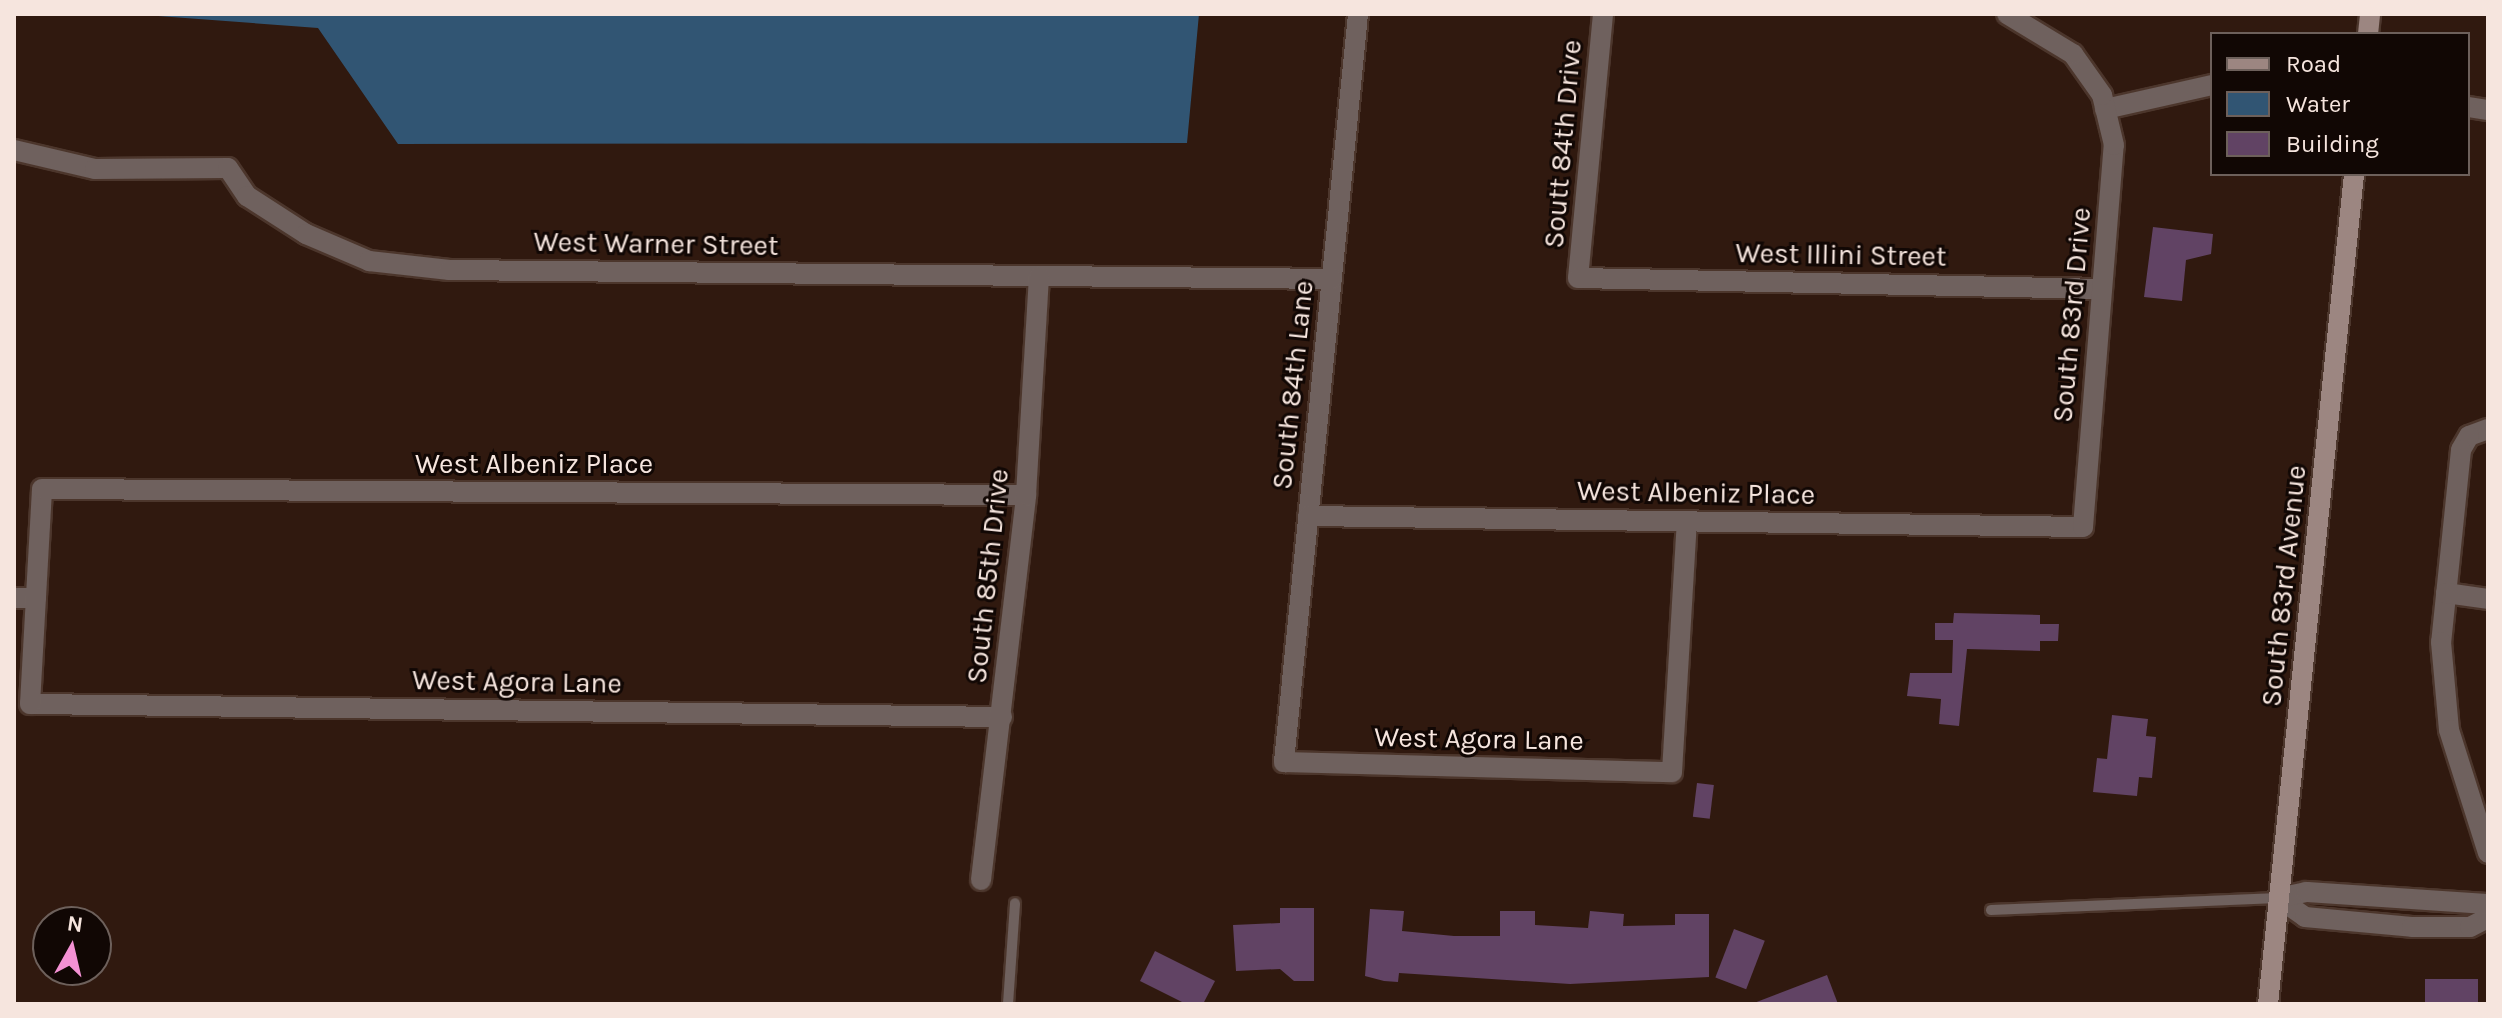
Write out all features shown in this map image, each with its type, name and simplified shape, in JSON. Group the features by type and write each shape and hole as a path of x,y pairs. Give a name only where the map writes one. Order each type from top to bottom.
{"main road":[{"name":"South 83rd Avenue","path":"2268,1004 2354,176"}],"street":[{"name":"South 84th Lane","path":"1284,762 1358,14"},
{"name":"Soutt 84th Drive","path":"1578,278 1603,14"},
{"name":"South 83rd Drive","path":"2007,14 2073,54 2105,109 2114,145 2083,527"},
{"path":"2105,109 2210,85"},
{"name":"West Warner Street","path":"14,150 95,169 228,168 247,196 306,234 369,261 449,270 1332,279"},
{"name":"South 85th Drive","path":"981,880 1026,495 1039,276"},
{"name":"West Illini Street","path":"1578,278 2102,289"},
{"path":"2478,433 2461,450 2441,642 2449,730 2488,853"},
{"name":"West Albeniz Place","path":"36,598 42,489 1026,495"},
{"name":"West Albeniz Place","path":"1308,516 2083,527"},
{"name":"West Agora Lane","path":"1284,762 1672,772 1687,521"},
{"path":"2446,593 2488,599"},
{"path":"14,598 36,598"},
{"name":"West Agora Lane","path":"36,598 30,704 1002,717"},
{"path":"2278,898 2306,892 2488,904"},
{"path":"2278,898 2305,917 2397,926 2470,927 2488,918"}],"lane":[{"path":"1991,910 2278,898"},
{"path":"1008,1004 1015,903"}],"water":[{"path":"131,14 1199,14 1187,143 398,144 318,28"}],"building":[{"path":"2153,227 2213,234 2211,254 2186,260 2182,301 2144,297"},
{"path":"1954,613 2040,615 2040,624 2059,624 2058,641 2040,641 2040,651 1967,649 1959,726 1939,724 1941,699 1907,696 1910,673 1952,673 1953,640 1935,640 1935,623 1953,623"},
{"path":"2112,715 2148,719 2146,736 2156,737 2152,778 2139,777 2137,796 2093,792 2097,758 2107,759"},
{"path":"1697,783 1714,785 1710,819 1693,817"},
{"path":"1280,908 1314,908 1314,981 1294,981 1280,969 1236,971 1233,925 1280,923"},
{"path":"1370,909 1404,911 1402,931 1454,936 1500,936 1500,911 1535,911 1535,925 1588,928 1590,911 1624,914 1623,926 1675,925 1675,914 1709,914 1709,977 1570,984 1399,973 1398,982 1384,981 1365,976"},
{"path":"1734,929 1765,941 1746,989 1715,978"},
{"path":"1155,951 1215,981 1203,1004 1186,1004 1140,981"},
{"path":"1827,975 1838,1004 1754,1004 1754,1003"},
{"path":"2425,979 2478,979 2478,1004 2425,1004"}]}
